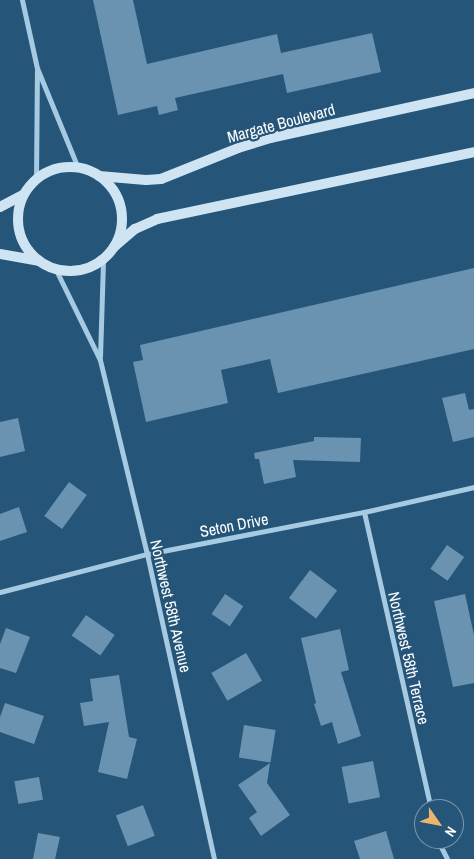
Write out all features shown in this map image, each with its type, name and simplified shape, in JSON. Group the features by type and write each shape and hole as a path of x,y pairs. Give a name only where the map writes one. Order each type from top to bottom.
{"street":[{"path":"22,0 37,68 78,168"},
{"path":"36,180 37,68"},
{"name":"Margate Boulevard","path":"99,176 146,180 161,179 238,148 270,138 474,93"},
{"path":"0,254 40,262 56,270 73,271 89,268 103,260 114,247 135,229 157,219 474,152"},
{"path":"0,207 24,194 36,180 49,172 64,168 78,168 99,176 110,187 118,200 122,216 120,232 114,247"},
{"path":"24,194 18,218 19,231 30,253 40,262"},
{"name":"Northwest 58th Avenue","path":"100,360 103,260"},
{"name":"Northwest 58th Avenue","path":"56,270 100,360 147,554 214,859"},
{"name":"Seton Drive","path":"0,592 147,554 364,512 474,487"},
{"name":"Northwest 58th Terrace","path":"364,512 428,799"}],"building":[{"path":"93,0 133,0 147,64 277,34 281,53 372,33 381,72 287,93 283,74 175,98 178,110 159,115 157,106 118,115"},
{"path":"474,268 474,349 278,393 270,359 221,370 228,403 146,422 133,362 143,360 140,345"},
{"path":"465,393 469,410 474,409 474,437 453,442 442,398"},
{"path":"18,418 25,451 0,457 0,422"},
{"path":"314,437 361,438 360,462 293,460 296,477 264,484 259,459 255,459 254,453 314,441"},
{"path":"69,482 87,495 62,529 44,516"},
{"path":"19,507 27,532 0,541 0,514"},
{"path":"447,545 464,557 448,581 430,569"},
{"path":"310,570 337,590 316,618 289,598"},
{"path":"225,594 243,606 230,626 212,614"},
{"path":"465,594 474,635 474,683 453,687 434,601"},
{"path":"86,615 115,635 100,656 72,635"},
{"path":"6,628 30,637 16,673 0,668 0,644"},
{"path":"340,629 349,670 341,672 361,736 338,744 332,722 321,726 314,704 316,703 301,638"},
{"path":"246,653 262,681 227,701 211,673"},
{"path":"119,675 129,737 137,739 127,779 98,772 109,722 84,726 80,703 93,701 90,679"},
{"path":"5,703 44,716 34,744 0,732 0,717"},
{"path":"244,725 276,730 270,763 239,758"},
{"path":"373,761 380,797 349,803 342,767"},
{"path":"270,763 267,783 290,815 261,836 249,818 257,812 238,785"},
{"path":"39,777 43,800 18,804 14,781"},
{"path":"143,805 155,836 128,846 116,815"},
{"path":"386,831 394,859 360,859 354,841"},
{"path":"38,833 60,837 55,859 33,859"}]}
